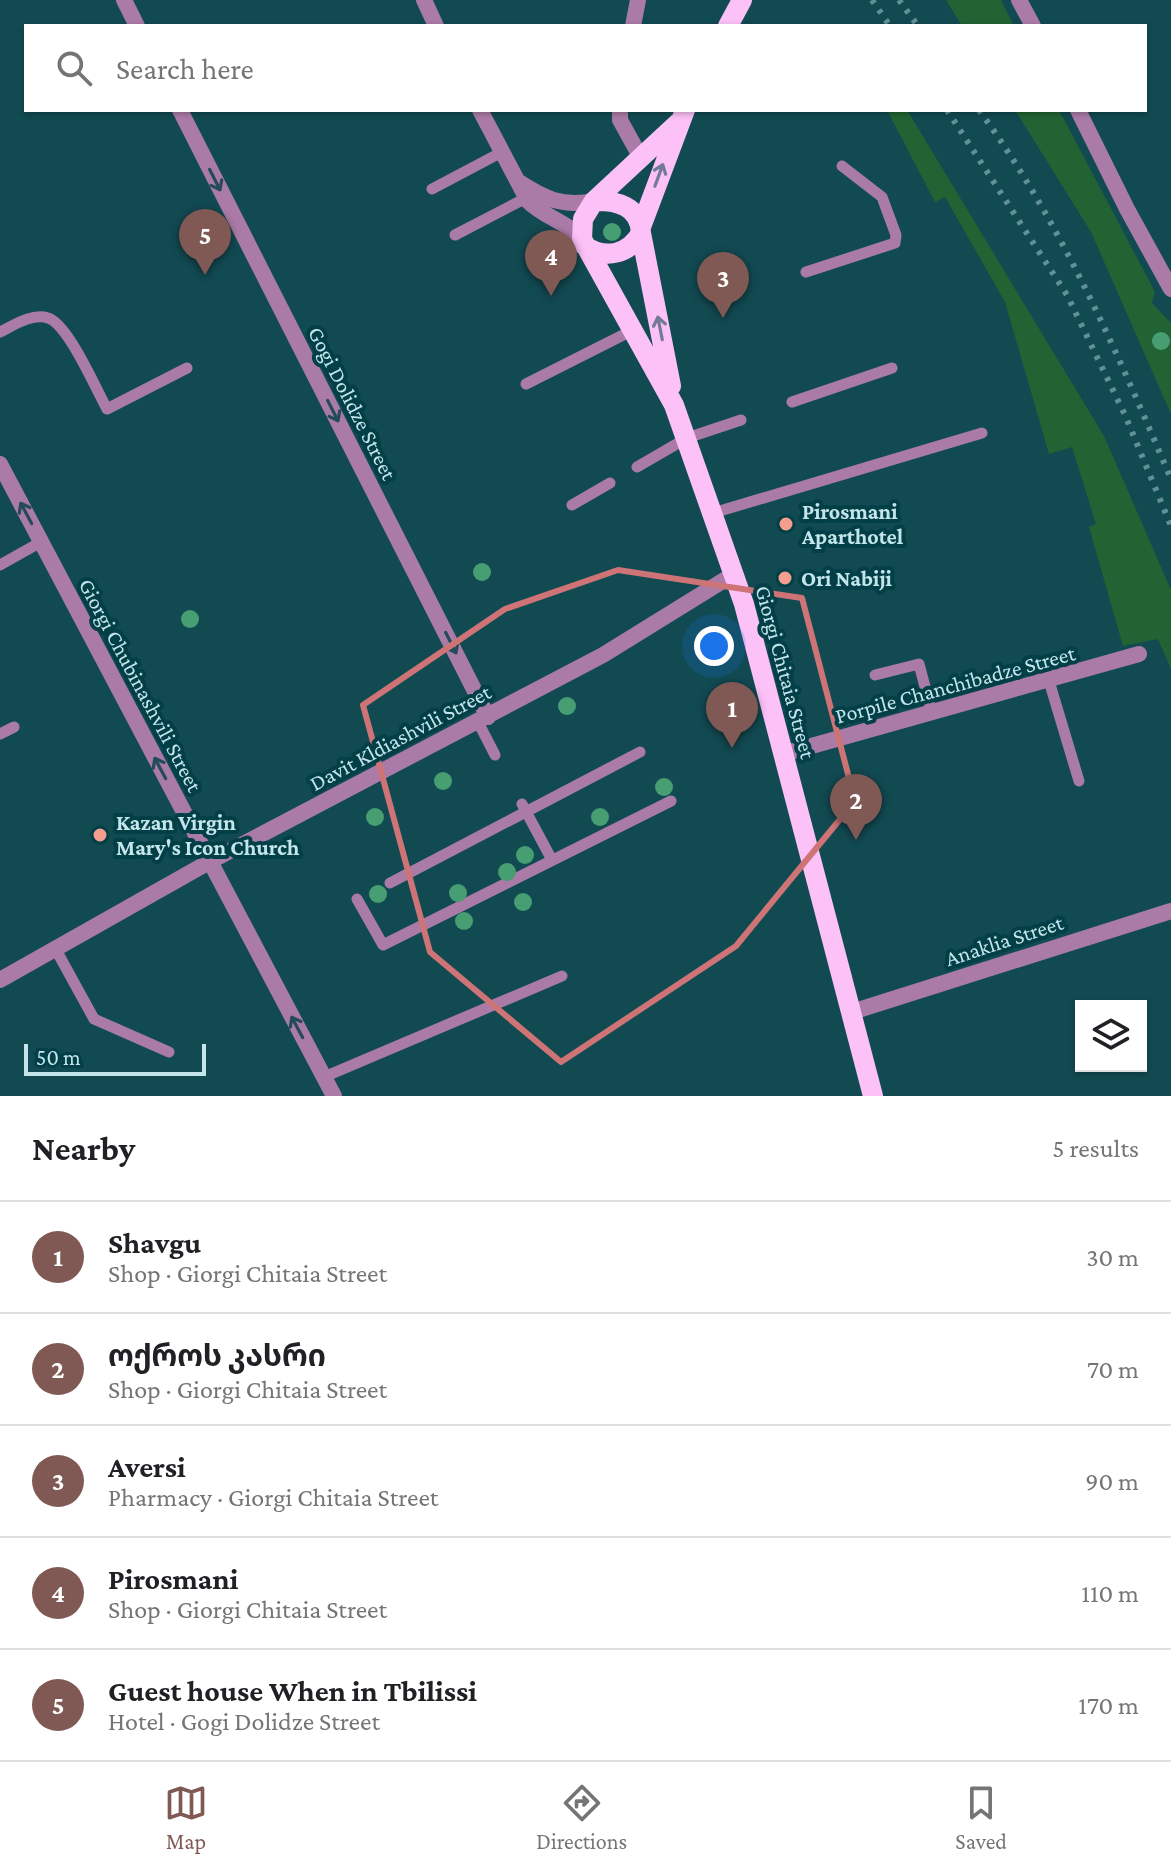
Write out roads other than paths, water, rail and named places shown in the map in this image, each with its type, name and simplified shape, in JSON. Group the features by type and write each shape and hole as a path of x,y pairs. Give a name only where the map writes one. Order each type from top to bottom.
{"main road":[{"path":"729,24 742,0"},
{"path":"682,116 641,230 624,251 603,254 584,242 583,219 594,201 682,116"},
{"path":"594,201 615,201 626,206 633,211 641,230"},
{"name":"Giorgi Chitaia Street","path":"641,230 674,405"},
{"name":"Giorgi Chitaia Street","path":"584,242 674,405 734,574 873,1096"}],"street":[{"path":"124,0 136,24"},
{"path":"424,0 435,24"},
{"path":"633,24 638,0"},
{"path":"1019,0 1032,24"},
{"name":"Gogi Dolidze Street","path":"181,112 483,719"},
{"path":"481,112 526,198 539,211 574,231 584,242"},
{"path":"620,112 620,120 641,158"},
{"path":"1079,112 1171,289"},
{"path":"517,181 557,201 574,205 594,201"},
{"name":"Giorgi Chubinashvili Street","path":"0,464 334,1096"},
{"name":"Davit Kldiashvili Street","path":"0,980 209,862 603,655 734,574"},
{"name":"Porpile Chanchibadze Street","path":"783,754 1139,654"},
{"name":"Anaklia Street","path":"852,1012 1171,911"}],"lane":[{"path":"432,189 502,152"},
{"path":"806,272 895,243 896,235 882,197 842,166"},
{"path":"455,235 526,198"},
{"path":"0,332 28,318 48,318 62,326 107,409 187,368"},
{"path":"526,384 633,330"},
{"path":"792,402 892,368"},
{"path":"637,467 687,438 741,420"},
{"path":"713,513 982,433"},
{"path":"572,505 610,483"},
{"path":"0,565 41,542"},
{"path":"875,675 919,664 932,713"},
{"path":"1049,681 1079,781"},
{"path":"483,719 495,755"},
{"path":"0,734 14,727"},
{"path":"390,883 524,808 640,752"},
{"path":"357,899 383,945 671,801"},
{"path":"524,808 552,860"},
{"path":"55,948 94,1019 169,1052"},
{"path":"324,1077 562,976"}],"railway":[{"path":"872,0 889,24"},
{"path":"899,0 917,24"},
{"path":"948,112 1067,295 1125,415 1171,526"},
{"path":"980,112 1009,153 1062,242 1108,336 1171,479"}],"place":[{"name":"Guest house When in Tbilissi","path":"205,275"},
{"name":"Pirosmani","path":"551,296"},
{"name":"Aversi","path":"723,318"},
{"name":"Pirosmani Aparthotel","path":"786,524"},
{"name":"Ori Nabiji","path":"785,578"},
{"name":"Shavgu","path":"732,748"},
{"name":"Kazan Virgin Mary's Icon Church","path":"100,835"},
{"name":"ოქროს კასრი","path":"856,840"}]}
